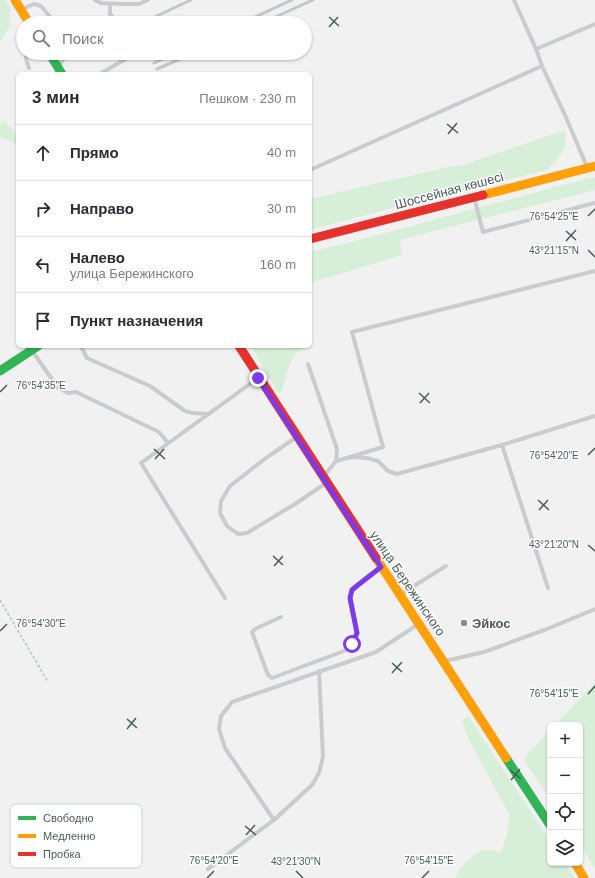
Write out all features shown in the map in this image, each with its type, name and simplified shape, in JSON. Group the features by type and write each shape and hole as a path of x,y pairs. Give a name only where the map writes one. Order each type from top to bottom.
{"main road":[{"path":"15,0 25,16"},
{"path":"54,60 60,70"},
{"name":"Шоссейная көшесі","path":"312,239 591,167"},
{"path":"0,371 35,348"},
{"path":"237,348 244,355"},
{"path":"240,348 244,355"},
{"name":"улица Бережинского","path":"244,355 547,820"},
{"path":"577,866 584,878"}],"lane":[{"path":"95,0 101,3 110,4 139,4 148,0"},
{"path":"514,0 542,66 591,167"},
{"path":"21,10 34,4 41,6 49,16"},
{"path":"110,4 110,14 112,16"},
{"path":"536,49 595,24"},
{"path":"26,60 29,68"},
{"path":"60,70 65,60"},
{"path":"103,72 124,60"},
{"path":"312,169 542,66"},
{"path":"474,197 483,232 595,203"},
{"path":"336,461 383,447 352,332 595,271"},
{"path":"35,348 58,388 68,393 76,392 159,432 168,443"},
{"path":"82,348 87,358 150,386 185,411 209,414"},
{"path":"296,437 230,486 221,501 220,513 227,526 238,534 247,533 295,504 324,480 336,461 337,449 308,364"},
{"path":"225,598 141,463 258,378"},
{"path":"347,458 367,458 378,461 388,471 397,474 502,446 595,416"},
{"path":"502,446 548,588"},
{"path":"400,595 446,566"},
{"path":"281,617 255,629 252,632 268,675 272,678 344,651 352,644 357,633 350,598 352,590 381,567"},
{"path":"444,662 484,652 547,629 595,609"},
{"path":"274,820 225,748 219,729 221,716 232,702 376,652 419,624"},
{"path":"208,869 274,820 312,785 319,773 323,757 319,671"}],"path":[{"path":"0,600 48,682"}],"green space":[{"path":"0,0 5,0 10,7 10,26 0,42"},
{"path":"3,121 16,132 16,144 0,137 0,125"},
{"path":"565,130 566,140 564,149 547,170 411,203 312,229 312,199 463,165"},
{"path":"595,177 595,190 400,240 402,255 312,282 312,252"},
{"path":"252,348 302,348 295,354 290,364 280,395"},
{"path":"595,683 595,869 583,849 583,722 558,722"},
{"path":"468,716 547,836 547,866 567,866 574,878 455,878 463,865 481,851 501,852 507,834 509,819 509,814 469,740 462,722"},
{"path":"547,733 547,794 525,762 527,755"}],"railway":[{"path":"157,16 191,0"},
{"path":"257,16 292,0"},
{"path":"278,16 313,0"},
{"path":"154,63 161,60"},
{"path":"157,69 178,60"}],"traffic: fast":[{"path":"53,60 61,72"},
{"path":"0,371 35,348"},
{"path":"506,758 547,820"}],"traffic: slow":[{"path":"15,0 25,16"},
{"path":"483,195 595,166"},
{"path":"376,558 506,758"},
{"path":"577,866 584,878"}],"traffic: jam":[{"path":"312,238 483,195"},
{"path":"240,348 376,558"}],"place":[{"name":"Эйкос","path":"464,623"}],"route":[{"path":"258,378 381,567 352,590 350,598 357,633 352,644"}]}
